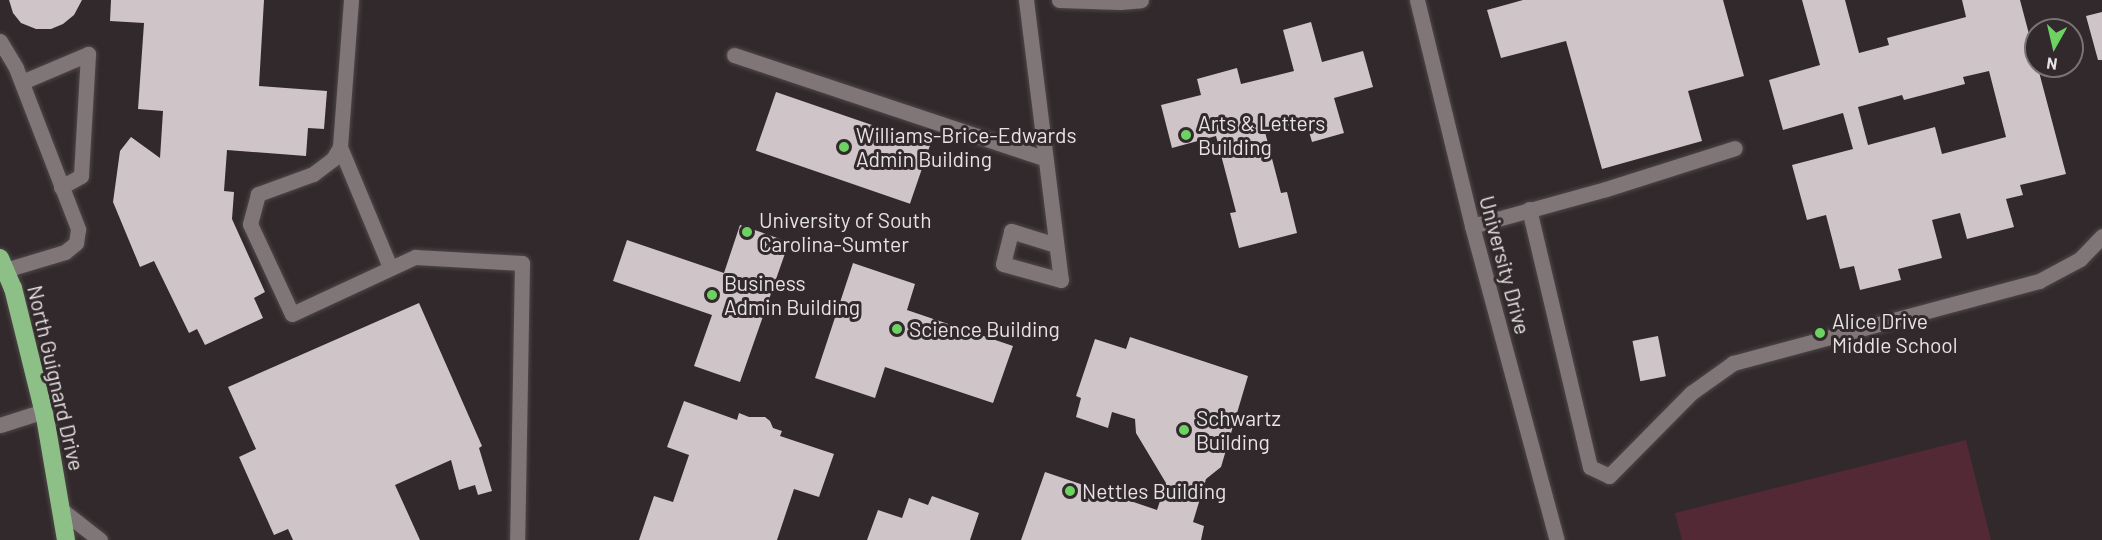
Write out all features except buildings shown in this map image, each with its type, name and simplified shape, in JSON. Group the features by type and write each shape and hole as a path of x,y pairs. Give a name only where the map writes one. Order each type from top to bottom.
{"highway":[{"name":"North Guignard Drive","path":"3,271 44,411 63,511 66,540"}],"street":[{"path":"351,0 340,147 333,159 313,174 258,194 250,224 292,314 415,256 522,263 517,540"},
{"path":"1026,0 1056,245"},
{"path":"1059,0 1120,2 1141,0"},
{"name":"University Drive","path":"1417,0 1472,226 1557,540"},
{"path":"0,41 22,82 78,229 76,243 65,252 3,271"},
{"path":"22,82 88,54 81,176 62,186"},
{"path":"734,55 1044,158"},
{"path":"340,147 390,267"},
{"path":"1472,226 1606,189 1735,148"},
{"path":"1529,209 1590,467 1610,476 1691,393 1733,363 2038,281 2080,259 2102,236"},
{"path":"0,425 44,411"},
{"path":"63,511 100,540"}],"shaded area":[{"path":"1966,440 1991,540 1682,540 1675,513"}],"place":[{"name":"Arts & Letters Building","path":"1186,135"},
{"name":"Williams-Brice-Edwards Admin Building","path":"844,147"},
{"name":"University of South Carolina-Sumter","path":"747,232"},
{"name":"Business Admin Building","path":"712,295"},
{"name":"Science Building","path":"897,329"},
{"name":"Alice Drive Middle School","path":"1820,333"},
{"name":"Schwartz Building","path":"1184,430"},
{"name":"Nettles Building","path":"1070,491"}]}
